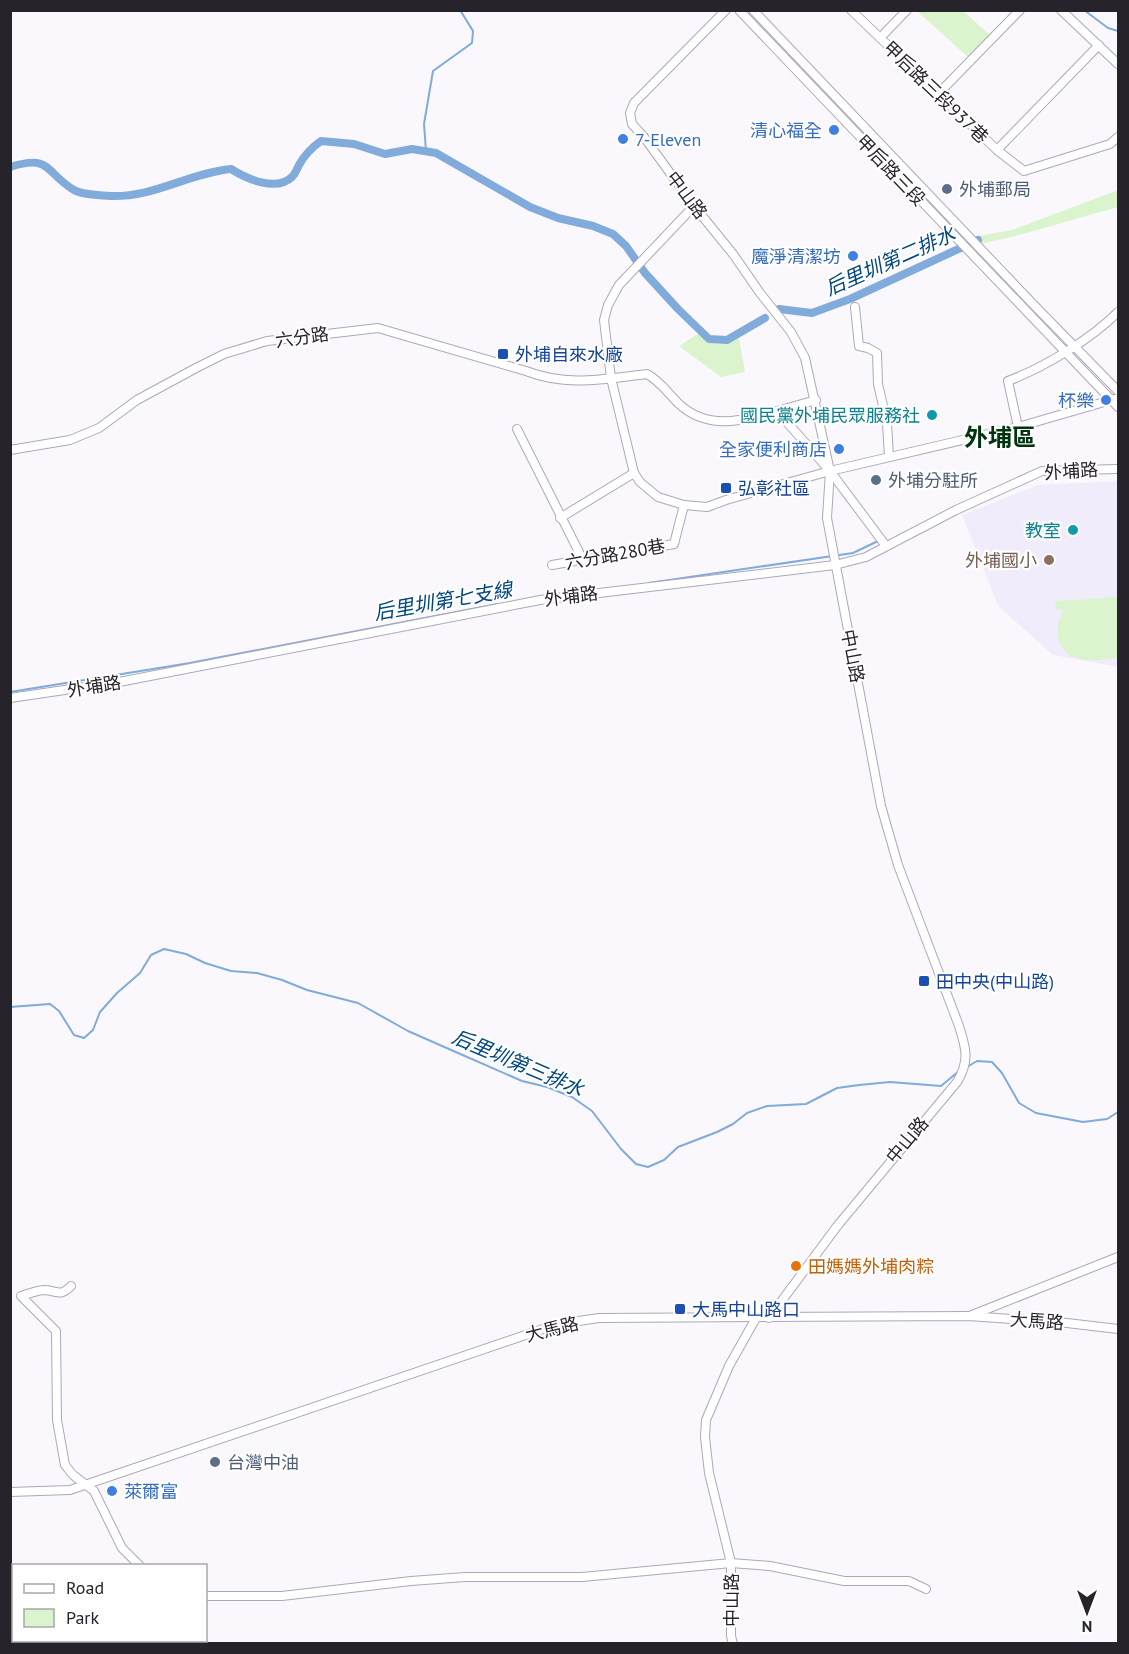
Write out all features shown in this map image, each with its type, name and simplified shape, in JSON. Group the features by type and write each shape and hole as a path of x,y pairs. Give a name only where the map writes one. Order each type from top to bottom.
{"street":[{"name":"中山路","path":"726,10 634,103 630,113 632,124 791,332 805,358 830,471 827,518 881,806 898,865 965,1043 965,1070 838,1225 769,1318"},
{"name":"甲后路三段","path":"739,10 1065,352 1117,402"},
{"name":"甲后路三段","path":"753,10 1119,391"},
{"name":"甲后路三段937巷","path":"851,10 997,150 1024,171 1110,144 1119,136"},
{"path":"880,38 908,10"},
{"path":"938,94 1020,10"},
{"path":"1061,10 1119,64"},
{"path":"997,150 1099,45"},
{"path":"694,206 619,285 608,305 604,320 611,378 634,473 640,482 658,497 684,505 707,507 830,471 1117,402"},
{"path":"855,307 859,346 877,353 878,384 887,423 890,457"},
{"path":"1018,427 1008,381 1065,352 1103,328 1119,312"},
{"name":"六分路","path":"10,450 70,440 99,428 137,400 224,354 267,342 378,328 545,378 570,381 646,374 657,379 680,404 695,416 710,421 740,421 816,400"},
{"path":"777,411 830,471 886,546"},
{"path":"517,429 583,560"},
{"name":"外埔路","path":"10,698 119,682 540,600 835,565 866,557 956,510 1042,471 1119,469"},
{"path":"560,518 634,473"},
{"name":"六分路280巷","path":"552,565 675,544 684,505"},
{"path":"969,1316 1119,1257"},
{"path":"71,1286 65,1292 43,1290 21,1296 56,1331 57,1420 65,1465 94,1491 122,1548 138,1564"},
{"name":"大馬路","path":"10,1492 70,1490 558,1324 599,1318 969,1316 1119,1329"},
{"name":"中山路","path":"733,1644 731,1636 731,1563 709,1473 705,1437 706,1419 729,1366 756,1318"},
{"path":"207,1596 282,1596 465,1577 582,1577 731,1563 770,1566 844,1581 909,1581 926,1589"}],"shaded area":[{"name":"外埔國小","path":"1118,481 1118,667 1053,655 998,606 962,515 1038,485"}],"green space":[{"path":"917,11 963,11 990,35 969,58"},
{"path":"1118,190 1118,207 981,244 978,236 1012,230"},
{"path":"699,333 709,341 718,344 739,338 745,372 721,377 679,346"},
{"path":"1118,597 1118,658 1085,660 1068,654 1059,641 1058,634 1058,625 1064,609 1056,610 1055,601"}],"waterway":[{"path":"426,151 424,124 433,71 472,43 473,31 460,10"},
{"path":"1084,10 1108,28 1118,31"},
{"name":"后里圳第二排水","path":"10,167 41,164 77,192 126,196 200,175 231,169 253,180 270,184 278,183 292,177 306,154 321,141 354,144 385,154 412,149 436,153 530,207 613,234 626,246 645,273 709,339 727,340 765,318"},
{"name":"后里圳第二排水","path":"779,309 812,313 850,299 978,240"},
{"name":"后里圳第七支線","path":"649,583 853,553 878,541"},
{"name":"后里圳第七支線","path":"10,692 190,663 498,604"},
{"name":"后里圳第三排水","path":"10,1007 50,1004 59,1011 74,1035 84,1038 93,1030 100,1012 140,973 151,955 164,949 186,954 231,971 257,973 307,990 358,1003 408,1031 458,1053 522,1081 547,1087 572,1097 592,1111 621,1149 636,1164 648,1167 664,1160 678,1147 717,1132 733,1124 747,1113 767,1106 806,1104 837,1088 859,1085 890,1082 941,1086 959,1071"},
{"name":"后里圳第三排水","path":"967,1067 977,1061 992,1062 1002,1073 1019,1103 1036,1113 1083,1122 1107,1119 1118,1112"}],"place":[{"name":"清心福全","path":"834,130"},
{"name":"7-Eleven","path":"623,139"},
{"name":"外埔郵局","path":"947,189"},
{"name":"魔淨清潔坊","path":"853,256"},
{"name":"外埔自來水廠","path":"503,354"},
{"name":"杯樂","path":"1106,400"},
{"name":"國民黨外埔民眾服務社","path":"932,415"},
{"name":"全家便利商店","path":"839,449"},
{"name":"外埔分駐所","path":"876,480"},
{"name":"弘彰社區","path":"726,488"},
{"name":"教室","path":"1073,530"},
{"name":"外埔國小","path":"1049,560"},
{"name":"田中央(中山路)","path":"924,981"},
{"name":"田媽媽外埔肉粽","path":"796,1266"},
{"name":"大馬中山路口","path":"680,1309"},
{"name":"台灣中油","path":"215,1462"},
{"name":"萊爾富","path":"112,1491"}],"district":[{"name":"外埔區","path":"1000,437"}]}
